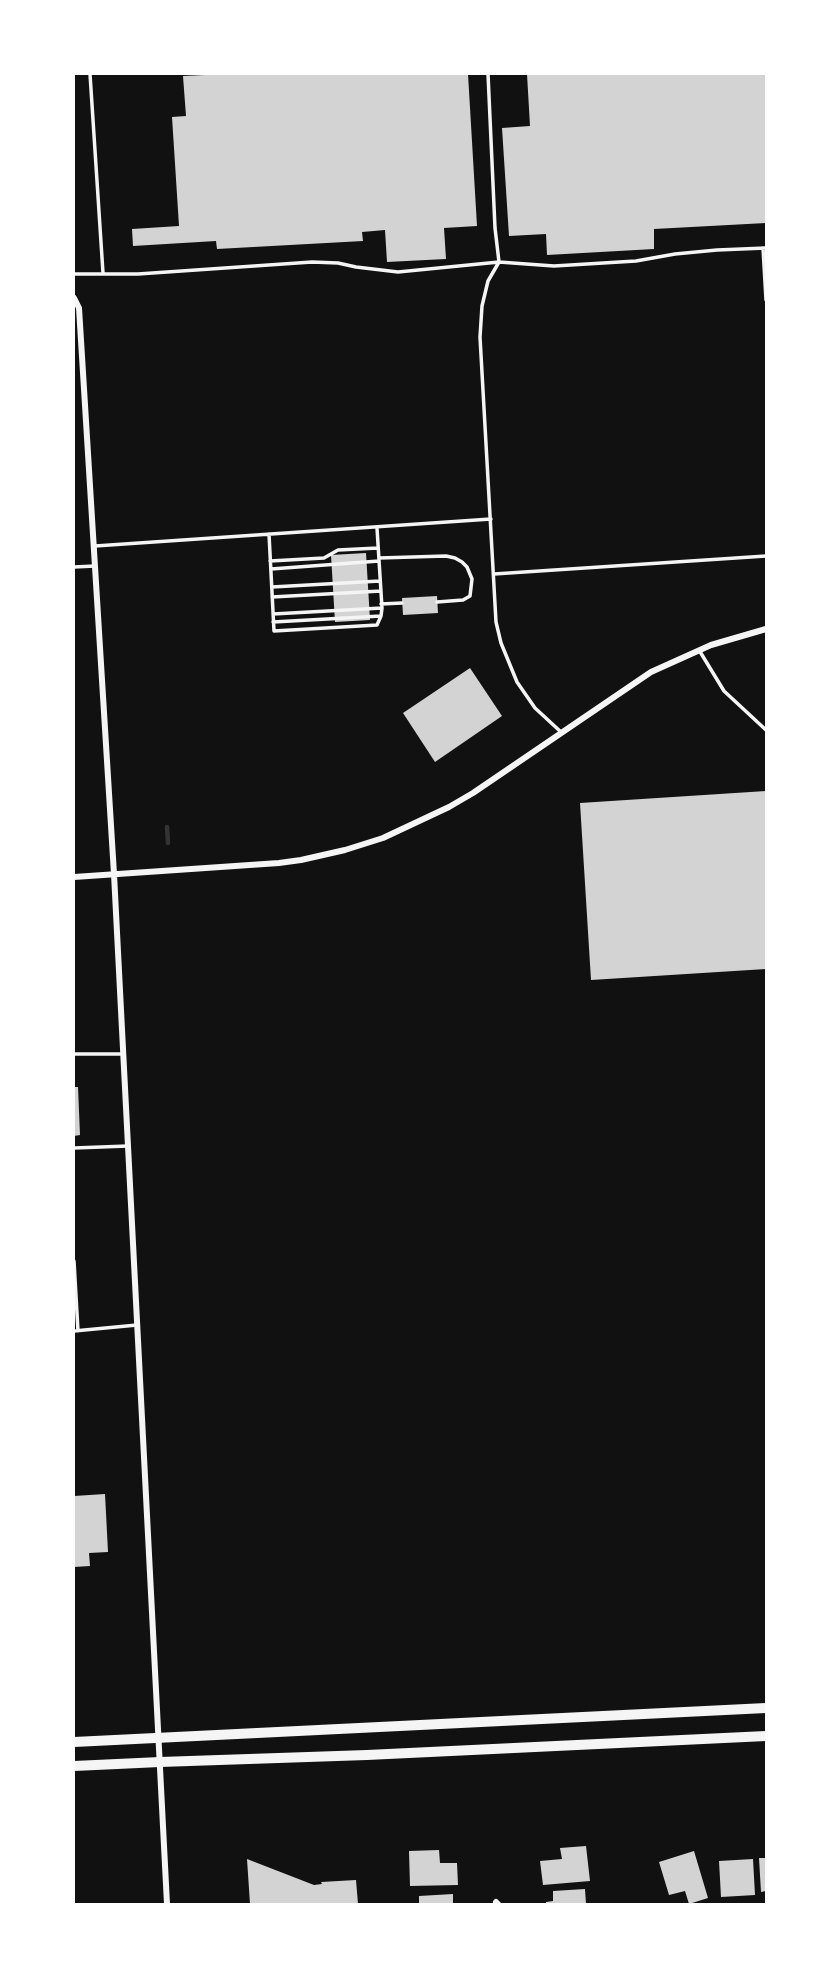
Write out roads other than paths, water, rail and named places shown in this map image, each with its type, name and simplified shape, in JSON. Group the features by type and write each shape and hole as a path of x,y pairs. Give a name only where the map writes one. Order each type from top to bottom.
{"main road":[{"path":"74,1742 766,1708"},
{"path":"74,1766 766,1736"}],"street":[{"path":"74,298 79,308 114,874 167,1905"},
{"path":"74,877 301,860 383,838 449,807 651,672 711,645 766,629"}],"lane":[{"path":"90,74 103,274"},
{"path":"488,74 499,261 488,281 482,306 480,337 496,622 501,643 517,682 535,708 561,732"},
{"path":"74,274 138,274 312,262 398,272 499,261 554,266 636,261 675,254 765,248 766,300"},
{"path":"93,546 491,519"},
{"path":"269,534 274,631 300,630 377,625 381,616 381,591 377,527"},
{"path":"270,561 324,558 339,550 378,548"},
{"path":"271,569 446,556 462,562 467,567 472,579 470,596 463,600 438,602"},
{"path":"494,574 766,556"},
{"path":"74,567 95,566"},
{"path":"272,587 380,581"},
{"path":"272,597 381,591"},
{"path":"273,614 402,603"},
{"path":"273,622 381,616"},
{"path":"699,650 724,691 766,730"},
{"path":"74,1054 123,1054"},
{"path":"74,1148 128,1146"},
{"path":"74,1261 76,1331 137,1325"}],"waterway":[{"path":"167,827 168,843"}]}
